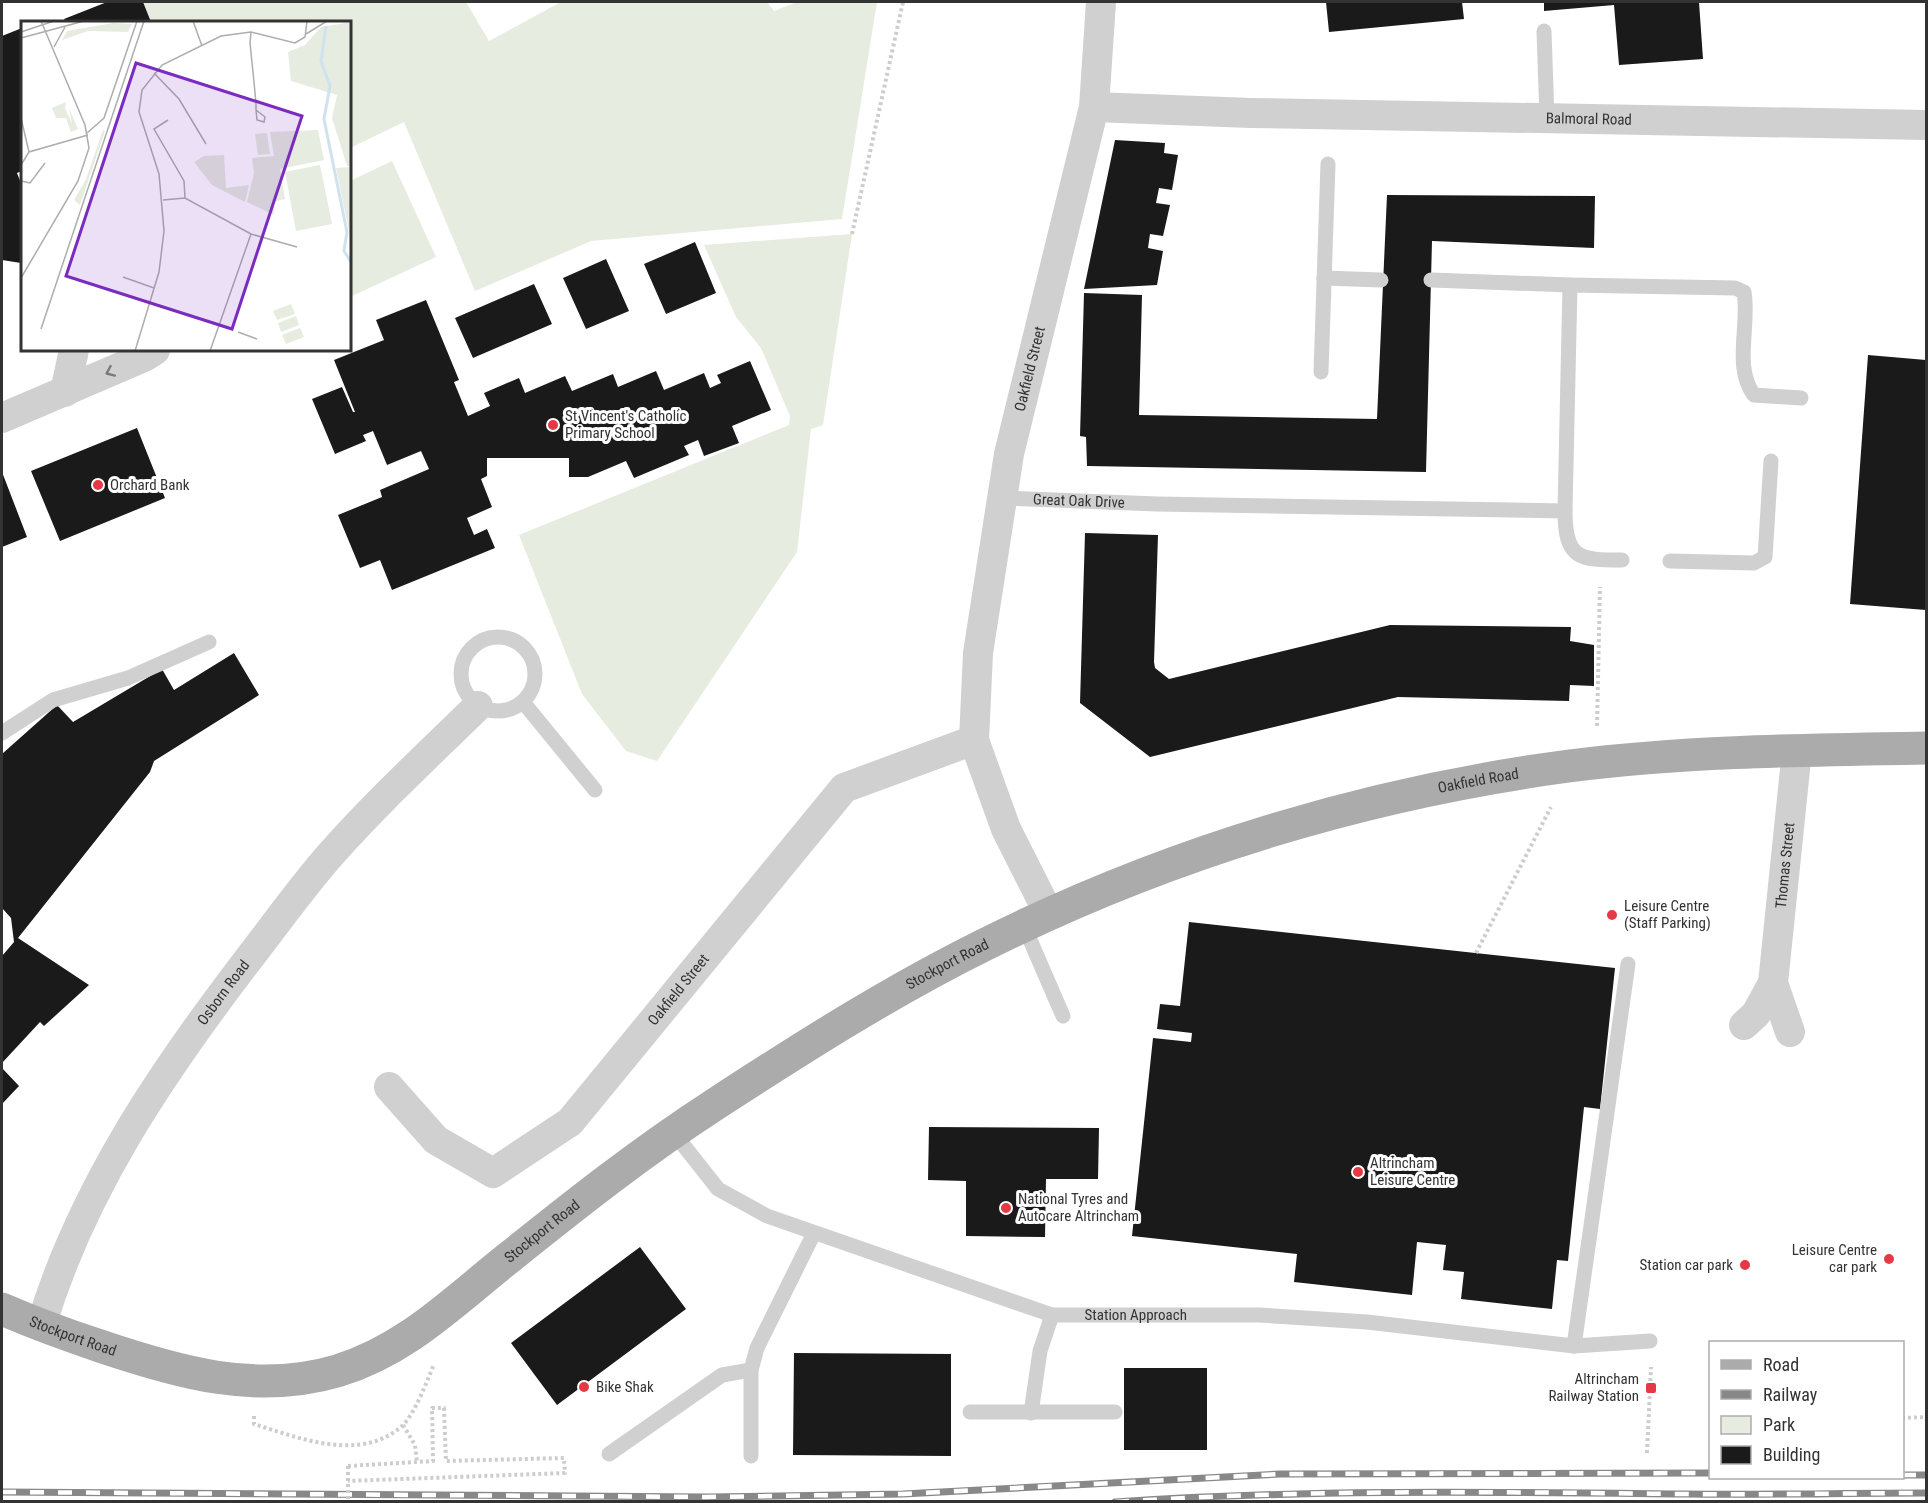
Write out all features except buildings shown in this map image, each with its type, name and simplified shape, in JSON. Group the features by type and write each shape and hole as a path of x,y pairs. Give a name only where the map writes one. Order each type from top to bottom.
{"main road":[{"name":"Oakfield Road","path":"1037,920 1174,863 1300,823 1426,791 1572,766 1655,757 1797,750 1926,748"},
{"name":"Stockport Road","path":"2,1309 41,1326 140,1360 209,1378 252,1382 291,1380 331,1373 376,1356 429,1325 562,1215 673,1132 853,1017 917,980 1037,920"}],"street":[{"name":"Oakfield Street","path":"1037,920 974,740 978,653 1009,454 1094,107 1101,2"},
{"name":"Balmoral Road","path":"1094,107 1251,113 1926,125"},
{"path":"64,392 74,351"},
{"path":"2,418 153,351"},
{"name":"Osborn Road","path":"41,1326 64,1256 94,1194 148,1099 184,1046 329,856 478,706"},
{"name":"Oakfield Street","path":"389,1087 436,1140 493,1173 570,1122 844,788 974,740"},
{"name":"Thomas Street","path":"1744,1025 1755,1014 1773,983 1797,750"},
{"name":"Thomas Street","path":"1773,983 1790,1032"}],"lane":[{"path":"1544,31 1547,118"},
{"path":"1321,372 1328,164"},
{"path":"1324,278 1381,280"},
{"path":"1431,280 1735,288 1744,292 1744,368 1747,386 1754,395 1801,398"},
{"path":"1570,285 1565,531 1569,546 1576,555 1600,560 1622,560"},
{"path":"1670,561 1754,563 1765,558 1770,461"},
{"name":"Great Oak Drive","path":"1003,498 1157,504 1565,512"},
{"path":"490,637 512,640 529,652 535,667 535,682 523,702 512,710 496,712 478,706 465,694 460,673 466,653 476,643 490,637"},
{"path":"2,733 53,700 128,678 209,642"},
{"path":"523,702 595,790"},
{"path":"1037,920 1063,1016"},
{"path":"1574,1346 1628,964"},
{"name":"Station Approach","path":"673,1132 718,1189 767,1216 1052,1315 1270,1316 1367,1322 1574,1346 1650,1341"},
{"path":"751,1456 751,1370 757,1348 814,1233"},
{"path":"1031,1413 1040,1351 1052,1315"},
{"path":"609,1454 722,1375 751,1370"},
{"path":"970,1412 1115,1412"}],"path":[{"path":"852,234 903,2"},
{"path":"1597,726 1600,560"},
{"path":"1476,952 1572,766"},
{"path":"252,1382 254,1424 306,1440 335,1445 357,1445 388,1434 403,1425 424,1389 435,1362 429,1325"},
{"path":"1647,1453 1652,1364"},
{"path":"348,1481 565,1473 564,1458 446,1461 444,1408 432,1408 433,1461 348,1466 348,1481 348,1502"},
{"path":"1904,1418 1926,1418"},
{"path":"403,1425 416,1445 417,1462"}],"green space":[{"path":"127,2 466,2 489,41 561,2 767,2 774,11 797,2 877,2 842,219 591,241 475,291 404,122 351,148 351,21 135,21"},
{"path":"392,161 436,257 351,297 351,181"},
{"path":"852,234 823,425 811,429 797,552 657,761 626,751 582,694 519,535 789,425 790,416 761,348 736,317 704,245"}],"railway":[{"path":"2,1492 707,1497 903,1494 1280,1474 1709,1473"},
{"path":"1904,1475 1926,1475"},
{"path":"1115,1502 1258,1495 1401,1492 1926,1493"}],"place":[{"name":"St Vincent's Catholic Primary School","path":"553,425"},
{"name":"Orchard Bank","path":"98,485"},
{"name":"Leisure Centre (Staff Parking)","path":"1612,915"},
{"name":"Altrincham Leisure Centre","path":"1358,1172"},
{"name":"National Tyres and Autocare Altrincham","path":"1006,1208"},
{"name":"Leisure Centre car park","path":"1889,1259"},
{"name":"Station car park","path":"1745,1265"},
{"name":"Bike Shak","path":"584,1387"},
{"name":"Altrincham Railway Station","path":"1651,1388"}]}
